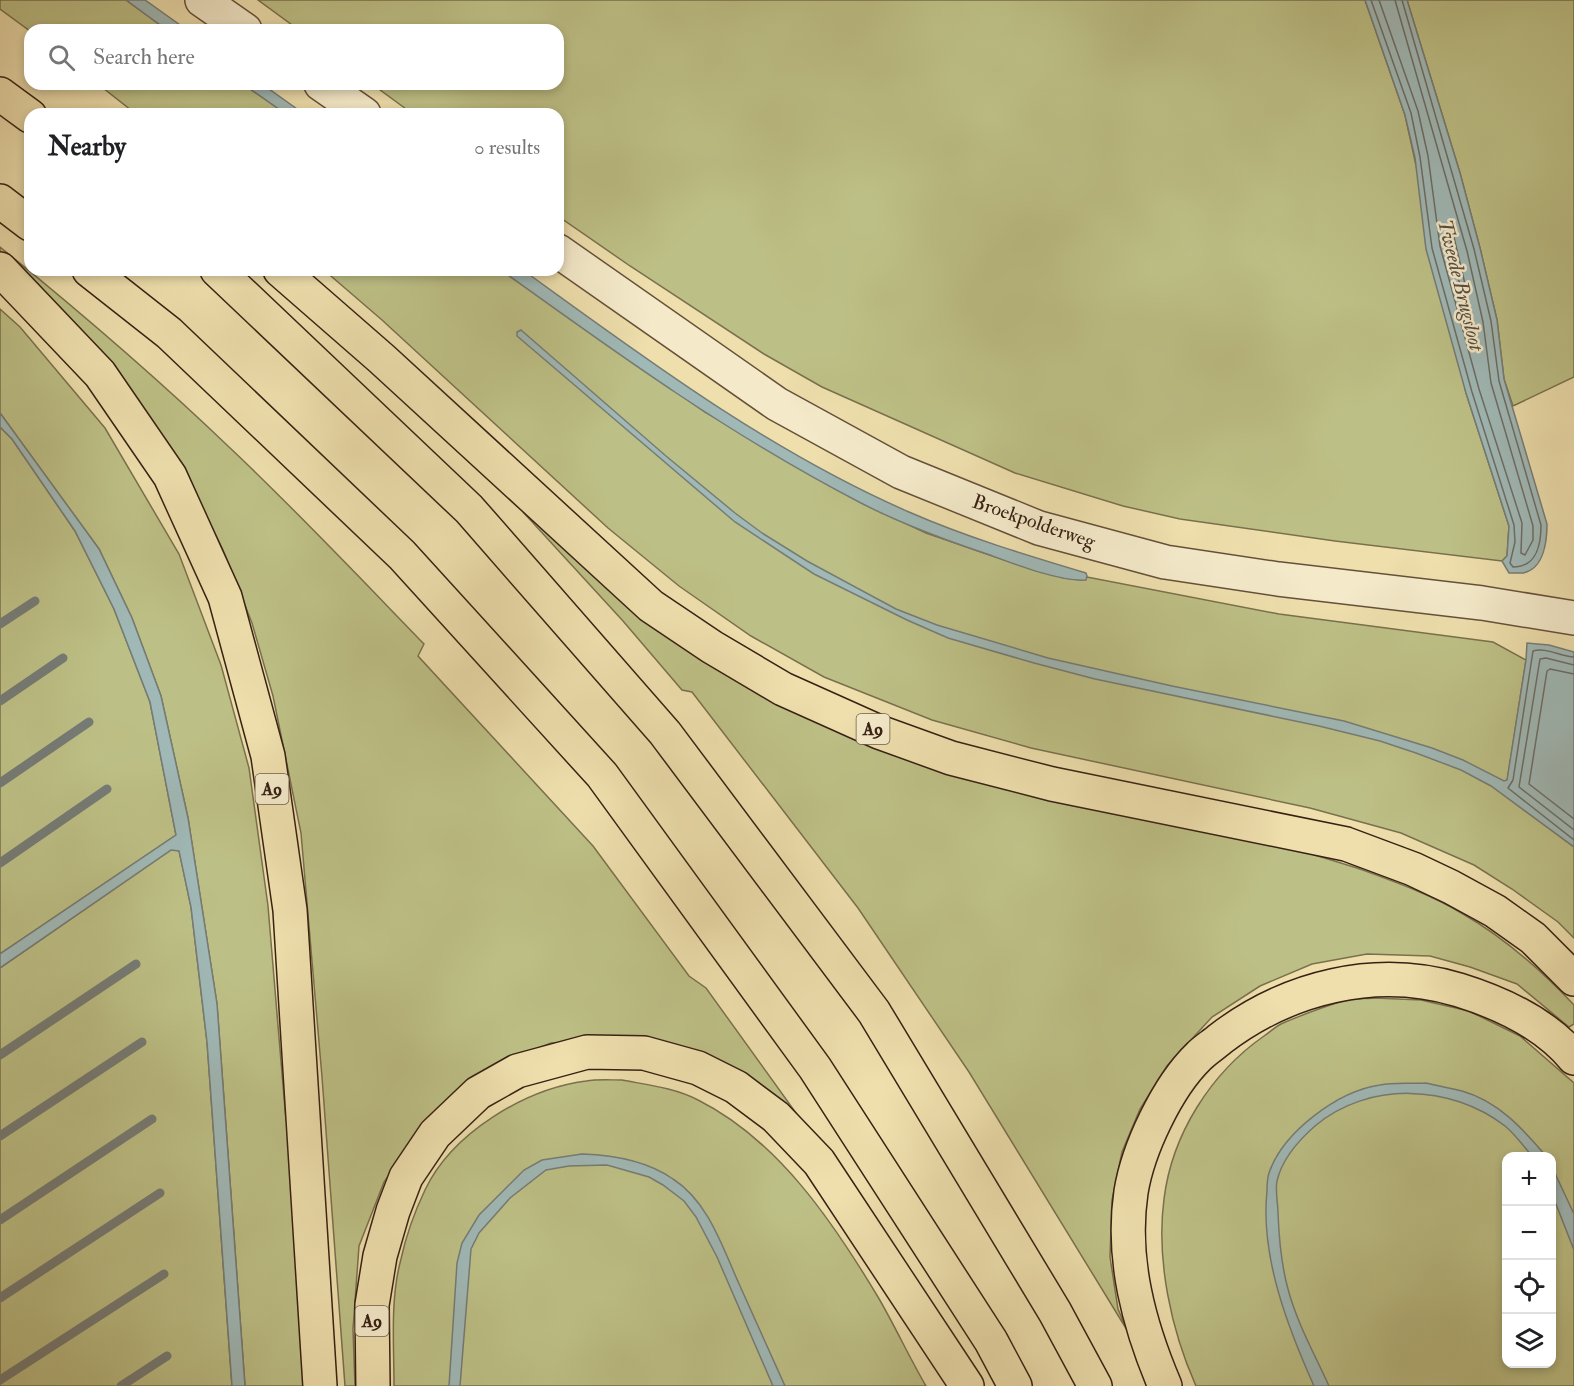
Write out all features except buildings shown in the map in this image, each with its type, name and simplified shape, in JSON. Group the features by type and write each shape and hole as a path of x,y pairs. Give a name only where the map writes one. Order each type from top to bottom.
{"highway":[{"path":"0,94 24,112"},
{"path":"0,201 24,219"},
{"name":"A9","path":"0,269 100,374 170,477 225,597 268,756 290,910 320,1386"},
{"path":"97,276 169,333 402,555 602,775 815,1068 991,1341 1015,1386"},
{"path":"223,276 469,509 665,734 874,1012 1055,1312 1095,1386"},
{"name":"A9","path":"287,276 382,359 651,606 712,647 783,689 879,732 951,758 1052,784 1346,844 1413,869 1495,911 1533,938 1574,979"},
{"path":"1165,1386 1134,1294 1127,1244 1131,1192 1146,1139 1171,1093 1198,1056 1237,1026 1274,1004 1356,980 1397,978 1443,986 1504,1006 1547,1032 1574,1058"},
{"name":"A9","path":"373,1386 372,1305 380,1256 406,1177 435,1134 478,1093 517,1071 587,1052 644,1053 698,1068 736,1087 776,1117 819,1162 967,1386"}],"street":[{"path":"202,0 236,24"},
{"path":"330,90 355,108"},
{"name":"Broekpolderweg","path":"564,255 777,404 901,472 1039,528 1165,562 1278,579 1482,603 1574,618"}],"green space":[{"path":"0,0 126,0 159,24 24,24 24,27 0,9"},
{"path":"258,0 1365,0 1405,115 1466,393 1509,526 1507,556 1502,561 1180,519 1123,506 1015,473 822,387 764,354 564,220 564,108 405,108 380,90 564,90 564,24 291,24"},
{"path":"1407,0 1574,0 1574,377 1513,406 1504,379 1497,320 1480,248 1460,173"},
{"path":"106,90 252,90 277,108 128,108"},
{"path":"0,247 24,267 24,274 0,251"},
{"path":"27,276 36,276 174,395 254,471 424,644 418,656 593,846 689,976 706,988 801,1120 630,1038 551,1043 507,1060 426,1122 384,1182 359,1246 353,1329 355,1386 345,1386 301,833 273,696 252,623 223,550 196,495 48,296"},
{"path":"331,276 510,276 705,412 860,502 926,533 1064,578 1081,580 1087,577 1279,614 1493,642 1526,660 1505,795 1574,847 1574,938 1558,922 1474,865 1401,833 1310,808 1031,748 932,720 824,677 751,636 679,586 608,528"},
{"path":"0,309 20,327 105,428 179,554 221,665 249,768 268,906 286,1121 289,1122 310,1386 245,1386 217,1004 188,818 161,696 132,618 99,549 0,413"},
{"path":"0,427 12,439 75,531 114,609 150,702 176,835 0,954"},
{"path":"523,512 609,586 738,678 1357,868 1411,888 1463,914 1522,955 1574,1005 1574,1024 1569,1027 1517,984 1470,967 1430,956 1367,954 1312,964 1260,986 1212,1017 1167,1066 1140,1109 1122,1152 1112,1200 1110,1257 1118,1309 1127,1330 969,1072 858,908 692,692 682,690 623,621"},
{"path":"171,850 179,850 191,907 207,1042 232,1386 0,1386 0,968"},
{"path":"1355,999 1421,1000 1469,1011 1520,1036 1574,1083 1574,1386 1196,1386 1179,1342 1173,1318 1162,1246 1162,1222 1168,1175 1185,1129 1197,1107 1227,1068 1275,1027 1305,1014"},
{"path":"590,1080 622,1080 671,1090 698,1100 727,1117 754,1137 778,1160 801,1185 842,1240 878,1297 926,1386 394,1386 393,1322 398,1274 405,1241 414,1215 437,1169 472,1133 515,1104 539,1093 563,1086"}],"water":[{"path":"126,0 145,0 179,24 159,24"},
{"name":"Tweede Brugsloot","path":"1365,0 1407,0 1460,173 1497,320 1504,379 1547,524 1545,546 1540,560 1536,566 1523,573 1509,573 1502,561 1507,556 1509,526 1466,393 1426,249 1415,158 1405,115"},
{"path":"252,90 270,90 296,108 277,108"},
{"path":"509,276 531,276 710,402 807,461 857,488 952,530 1086,573 1086,580 1064,578 1024,567 923,531 859,502 766,450 632,363"},
{"path":"521,330 666,456 762,533 807,561 896,609 937,625 1048,658 1344,721 1432,748 1463,760 1504,781 1507,780 1527,643 1549,645 1574,652 1574,847 1491,786 1461,770 1416,753 1380,741 1319,726 1095,679 948,638 907,620 814,574 735,522 517,336 517,332"},
{"path":"0,413 99,549 132,618 161,696 188,818 217,1004 245,1386 232,1386 207,1042 191,907 179,851 171,850 0,968 0,954 176,835 150,702 114,609 75,531 12,439 0,427"},
{"path":"1426,1083 1475,1096 1509,1117 1542,1152 1529,1152 1509,1129 1484,1112 1460,1102 1410,1093 1384,1095 1359,1101 1336,1111 1309,1131 1287,1158 1279,1173 1276,1189 1281,1251 1288,1289 1301,1326 1329,1386 1314,1386 1286,1316 1272,1266 1266,1216 1269,1173 1286,1143 1314,1116 1347,1096 1364,1089 1391,1084"},
{"path":"582,1154 617,1157 652,1167 673,1179 696,1200 714,1227 785,1386 773,1386 717,1257 696,1217 684,1201 649,1177 607,1165 569,1166 546,1170 510,1198 479,1233 471,1249 460,1386 449,1386 457,1263 462,1243 479,1215 524,1170 542,1160"},
{"path":"1556,1176 1574,1214 1574,1250 1556,1204"}],"waterway":[{"path":"0,624 35,601"},
{"path":"0,701 63,658"},
{"path":"0,783 89,722"},
{"path":"0,863 107,789"},
{"path":"0,1055 136,964"},
{"path":"0,1136 142,1042"},
{"path":"0,1220 152,1119"},
{"path":"0,1298 160,1193"},
{"path":"0,1380 164,1274"},
{"path":"121,1386 167,1356"}]}
